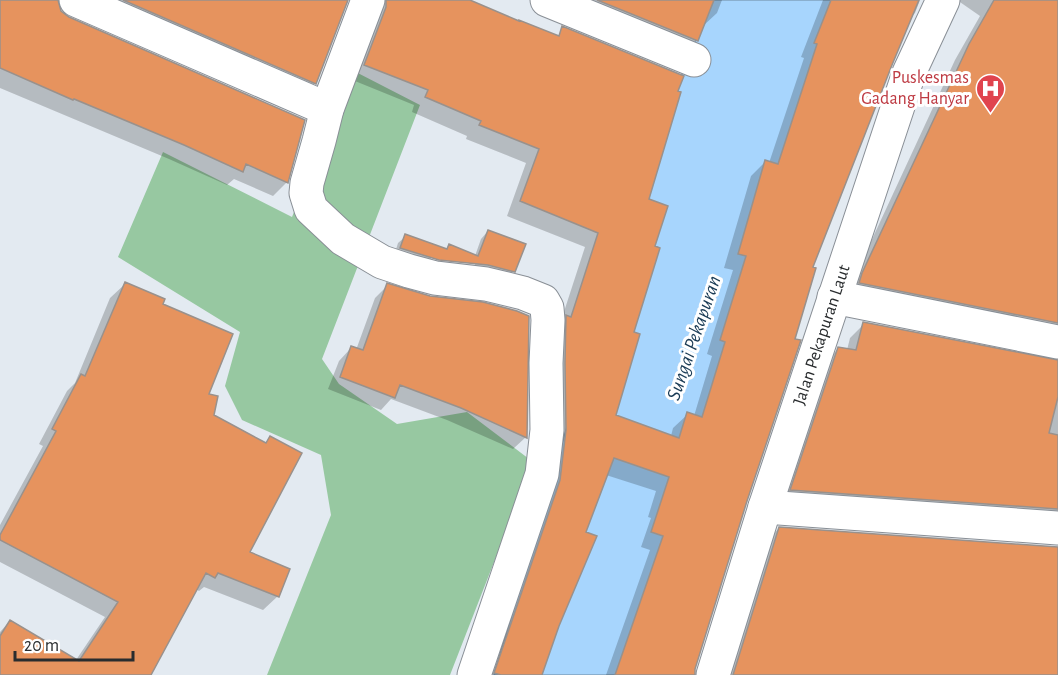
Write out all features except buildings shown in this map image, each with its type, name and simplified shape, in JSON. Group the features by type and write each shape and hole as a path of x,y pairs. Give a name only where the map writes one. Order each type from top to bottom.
{"street":[{"path":"76,0 327,109"},
{"path":"368,0 327,109 307,183 306,193 311,208 343,240 382,262 435,278 486,284 523,293 543,301 548,308 547,430 542,474 474,675"},
{"path":"547,0 694,60"},
{"name":"Jalan Pekapuran Laut","path":"713,675 765,507 909,73 943,0"},
{"path":"834,297 1058,342"},
{"path":"765,507 1058,528"}],"green space":[{"path":"350,69 420,105 322,359 339,384 397,424 467,412 533,462 450,675 267,675 331,515 321,455 242,420 225,386 240,332 118,257 163,152 292,217"}],"water":[{"name":"Sungai Pekapuran","path":"692,0 909,0 852,145 672,675 494,675 640,178 698,35"}],"place":[{"name":"Puskesmas Gadang Hanyar","path":"990,114"}]}
